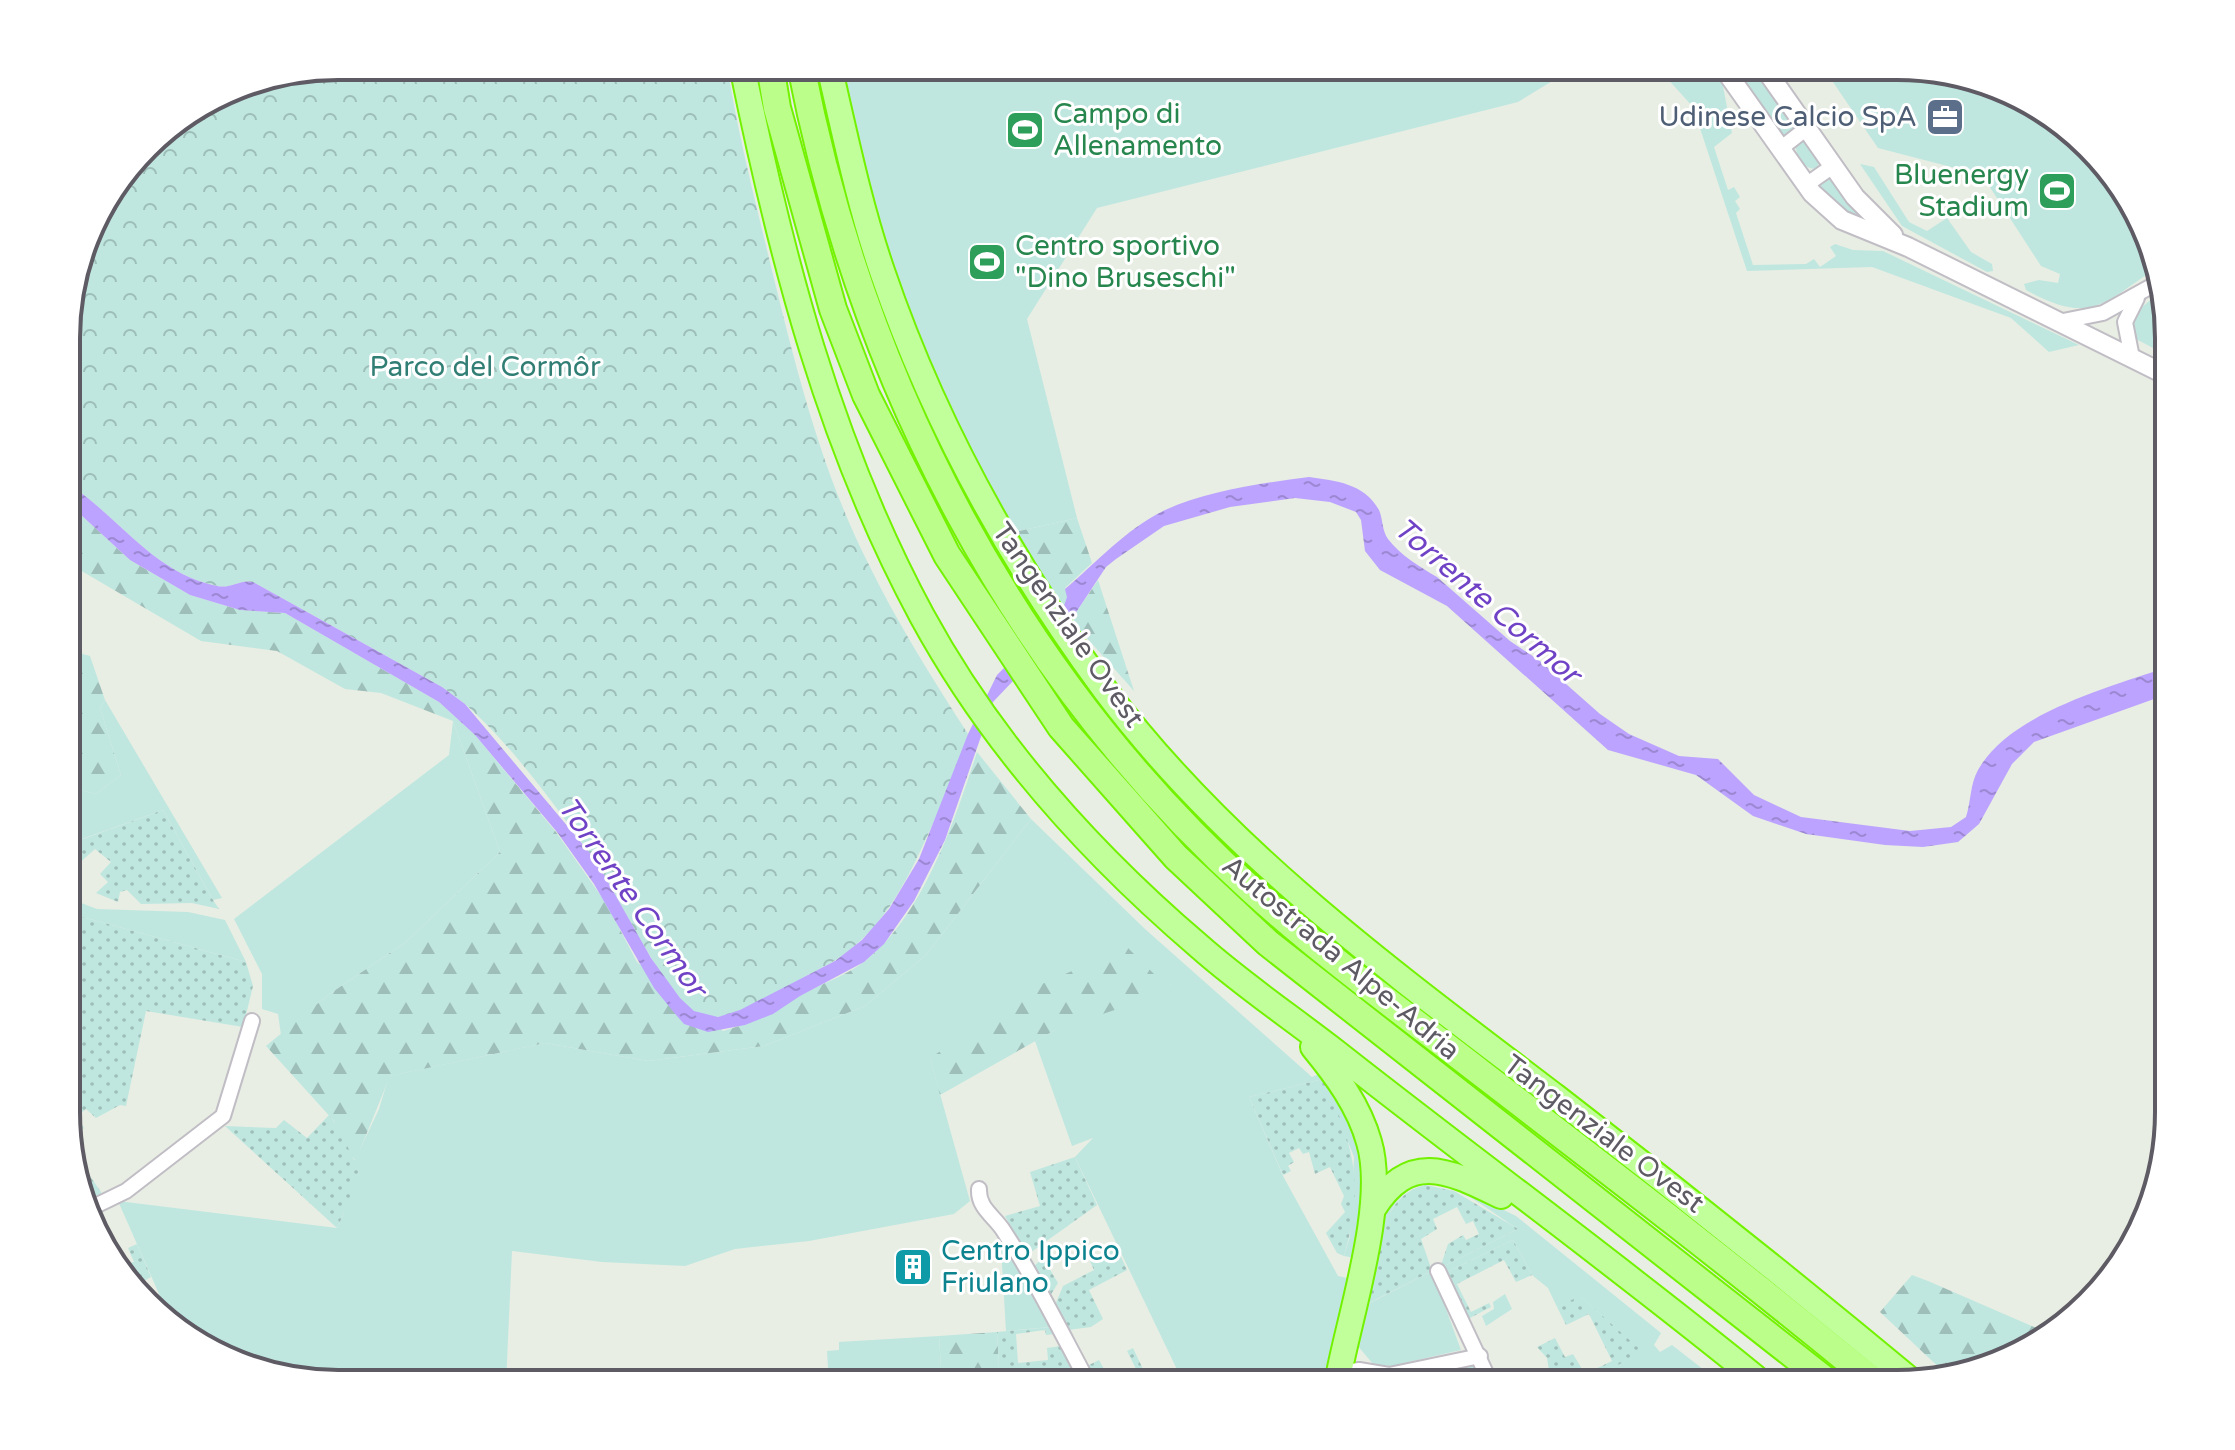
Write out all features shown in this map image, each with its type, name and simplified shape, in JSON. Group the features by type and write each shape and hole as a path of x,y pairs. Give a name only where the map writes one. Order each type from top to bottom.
{"highway":[{"path":"745,80 769,197 830,409 855,480 924,620 965,687 1027,771 1095,850 1203,950 1744,1369"},
{"name":"Autostrada Alpe-Adria","path":"772,80 777,108 833,309 906,479 967,588 1061,727 1176,857 1229,910 1811,1369"},
{"name":"Autostrada Alpe-Adria","path":"804,80 835,216 891,377 988,567 1090,716 1155,792 1252,890 1391,1004 1858,1369"},
{"name":"Tangenziale Ovest","path":"832,80 854,179 882,270 935,403 1007,542 1107,692 1177,774 1272,868 1451,1017 1735,1234 1897,1369"},
{"path":"1293,1019 1340,1081 1369,1140 1374,1179 1373,1209 1346,1336 1344,1369"},
{"path":"1373,1209 1396,1180 1431,1170 1462,1176 1542,1214"}],"street":[{"path":"1732,80 1806,185 1821,204 1842,220 1908,247 2154,369"},
{"path":"1773,80 1873,218 1908,247"},
{"path":"1780,149 1807,128"},
{"path":"1806,185 1833,166"},
{"path":"2058,322 2103,313 2150,288"},
{"path":"2132,358 2125,322 2139,296"},
{"path":"98,1205 126,1191 223,1116 252,1021"},
{"path":"979,1189 983,1207 1002,1228 1081,1370"},
{"path":"1438,1271 1485,1369"},
{"path":"1346,1336 1352,1353 1364,1369"},
{"path":"1416,1369 1480,1356"}],"green space":[{"name":"Parco del Cormôr","path":"729,80 787,330 834,486 890,605 968,734 963,753 906,880 877,923 859,942 839,958 747,1008 720,1017 709,1017 693,1010 677,994 645,948 604,875 565,819 516,757 465,704 442,687 253,582 217,586 174,569 155,557 80,492 80,338 82,304 89,271 100,239 123,195 168,144 195,123 239,100 304,82"},
{"name":"Centro sportivo \"Dino Bruseschi\"","path":"843,80 1554,80 1518,102 1097,208 1027,319 1077,518 1015,532 939,386 892,272 866,192"},
{"path":"1669,80 1721,80 1732,133 1714,147 1728,190 1734,187 1740,197 1735,201 1740,209 1736,213 1753,265 1806,264 1814,259 1820,267 1836,256 1830,247 1835,244 1853,250 1883,251 2079,345 2049,352 2011,318 1872,267 1747,271 1693,107"},
{"path":"1741,80 1763,80 1796,127 1781,138"},
{"name":"Bluenergy Stadium","path":"1832,80 1931,82 1980,94 2011,107 2040,123 2067,144 2102,181 2135,239 2146,275 2094,306 2080,308 2047,300 2026,290 2024,284 2039,280 2058,283 2060,274 2041,266 1982,175 1878,148"},
{"path":"1803,140 1819,161 1817,169 1804,165 1799,158 1795,144"},
{"path":"1860,164 1874,167 1909,222 1927,231 1947,218 1971,252 1992,264 1993,271 1987,272 1902,226"},
{"path":"1828,176 1851,206 1878,231 1851,217 1815,186"},
{"path":"2151,300 2153,348 2136,339 2134,331 2136,317"},
{"path":"80,514 130,560 190,595 240,610 285,613 439,702 475,735 556,832 606,903 637,962 723,1031 754,1020 850,971 886,942 904,919 934,865 977,752 1031,819 926,955 865,1006 764,1046 648,1061 545,1043 390,1076 356,1160 350,1156 334,1121 266,1046 328,995 406,942 500,852 453,721 381,693 345,689 277,651 201,641 80,570"},
{"path":"1077,518 1092,563 1065,588 1068,597 1064,609 1015,532"},
{"path":"1098,580 1134,691 1071,620"},
{"path":"80,653 90,656 105,700 100,708 121,775 96,794 80,790"},
{"path":"105,700 222,898 213,900 163,810 80,840 80,790 96,794 121,775 100,708"},
{"path":"453,721 500,852 406,942 328,995 281,1035 278,1014 262,1009 262,974 234,919 449,755"},
{"path":"163,810 219,909 192,903 141,904 127,890 120,892 118,902 96,893 108,882 100,874 111,862 95,849 80,862 80,840"},
{"path":"1031,819 1145,929 1312,1077 1321,1073 1346,1103 1369,1176 1355,1258 1344,1256 1350,1236 1354,1157 1323,1079 1249,1097 1283,1176 1338,1276 1347,1278 1328,1369 1177,1369 1075,1157 1093,1138 1072,1146 1035,1041 1055,1030 930,1058 970,1201 954,1214 809,1241 735,1249 685,1266 602,1262 512,1251 507,1370 304,1368 255,1356 224,1343 195,1327 162,1300 118,1201 337,1228 344,1213 340,1210 344,1186 359,1173 350,1156 355,1160 379,1109 389,1076 545,1043 648,1061 764,1046 865,1006 926,955"},
{"path":"80,903 97,909 188,912 225,920 246,962 80,916"},
{"path":"80,916 246,962 253,986 243,1027 146,1011 126,1106 120,1105 96,1118 86,1109 80,1114"},
{"path":"1127,947 1171,991 1055,1030 940,1095 930,1058 1042,984"},
{"path":"1323,1079 1342,1124 1353,1165 1354,1208 1344,1256 1337,1253 1326,1233 1345,1212 1341,1204 1344,1196 1330,1167 1315,1174 1309,1152 1303,1154 1299,1148 1289,1153 1294,1162 1288,1166 1291,1171 1283,1175 1249,1097"},
{"path":"329,1115 340,1129 359,1173 345,1186 355,1195 341,1209 344,1213 337,1228 225,1126 276,1128 284,1120 307,1138"},
{"path":"1075,1157 1097,1205 1027,1255 1005,1216 1040,1206 1030,1172"},
{"path":"88,1173 101,1192 101,1197 96,1200"},
{"path":"1432,1175 1516,1216 1661,1333 1654,1345 1660,1352 1672,1345 1703,1369 1609,1369 1642,1352 1581,1297 1557,1307 1548,1288 1532,1275 1513,1240 1443,1274 1440,1268 1518,1229 1453,1189 1422,1185 1406,1192 1385,1224 1366,1305 1432,1271 1461,1350 1391,1366 1373,1364 1357,1345 1375,1233 1389,1197"},
{"path":"1425,1185 1454,1191 1518,1229 1440,1268 1448,1244 1463,1235 1466,1240 1479,1234 1473,1221 1466,1224 1457,1207 1433,1219 1437,1229 1421,1239 1432,1271 1365,1305 1387,1217 1396,1203 1409,1192"},
{"path":"1513,1240 1532,1275 1516,1282 1504,1260 1457,1284 1471,1312 1489,1303 1491,1307 1468,1319 1445,1273"},
{"path":"137,1244 151,1277 144,1281 133,1269 129,1263 134,1262 128,1248"},
{"path":"1005,1246 1051,1327 1006,1331 1001,1247"},
{"path":"1117,1248 1127,1270 1089,1290 1103,1319 1091,1327 1068,1330 1056,1303 1063,1286 1094,1270 1090,1261"},
{"path":"1043,1258 1058,1283 1050,1296 1033,1267"},
{"path":"1912,1275 2037,1328 1980,1356 1938,1366 1880,1312"},
{"path":"1505,1294 1512,1309 1486,1326 1482,1316 1494,1309 1493,1302"},
{"path":"1580,1296 1643,1352 1610,1369 1595,1369 1612,1361 1589,1314 1566,1325 1557,1307"},
{"path":"1051,1327 1054,1334 1046,1335 1045,1330 1016,1334 1018,1363 1048,1360 1047,1348 1061,1346 1073,1370 999,1370 997,1332"},
{"path":"997,1332 999,1370 941,1370 939,1336"},
{"path":"939,1336 941,1370 828,1370 827,1351 839,1350 839,1342"},
{"path":"1555,1338 1565,1357 1573,1354 1582,1369 1549,1369 1547,1358 1537,1347"},
{"path":"1133,1348 1143,1369 1136,1369 1127,1351"},
{"path":"1099,1360 1104,1369 1089,1370 1087,1366"},
{"path":"1474,1364 1475,1369 1471,1369 1449,1369"}],"water":[{"path":"1309,477 1348,485 1366,494 1379,510 1386,536 1398,550 1437,577 1600,714 1629,734 1679,756 1718,759 1754,795 1801,817 1910,831 1951,827 1966,817 1978,770 1993,750 2013,733 2063,705 2154,672 2154,699 2034,742 2012,764 1979,824 1958,842 1923,847 1885,845 1806,834 1753,816 1696,775 1608,750 1447,606 1380,570 1365,551 1361,520 1356,512 1330,502 1295,498 1230,507 1164,526 1106,567 1071,620 993,702 945,840 914,901 884,944 864,962 773,1014 745,1025 708,1032 684,1024 654,988 594,884 557,832 475,735 439,702 285,613 240,610 190,595 130,560 80,514 80,492 155,557 174,569 217,586 253,582 442,687 465,704 595,859 651,958 680,998 694,1011 718,1017 740,1010 835,961 862,940 889,909 919,859 968,734 997,675 1063,609 1067,597 1065,589 1124,537 1163,511 1216,493"}],"place":[{"name":"Udinese Calcio SpA","path":"1945,117"},
{"name":"Campo di Allenamento","path":"1025,130"},
{"name":"Bluenergy Stadium","path":"2057,191"},
{"name":"Centro sportivo \"Dino Bruseschi\"","path":"987,262"},
{"name":"Centro Ippico Friulano","path":"913,1267"}],"water label":[{"name":"Torrente Cormor","path":"1487,601"},
{"name":"Torrente Cormor","path":"632,897"}]}
